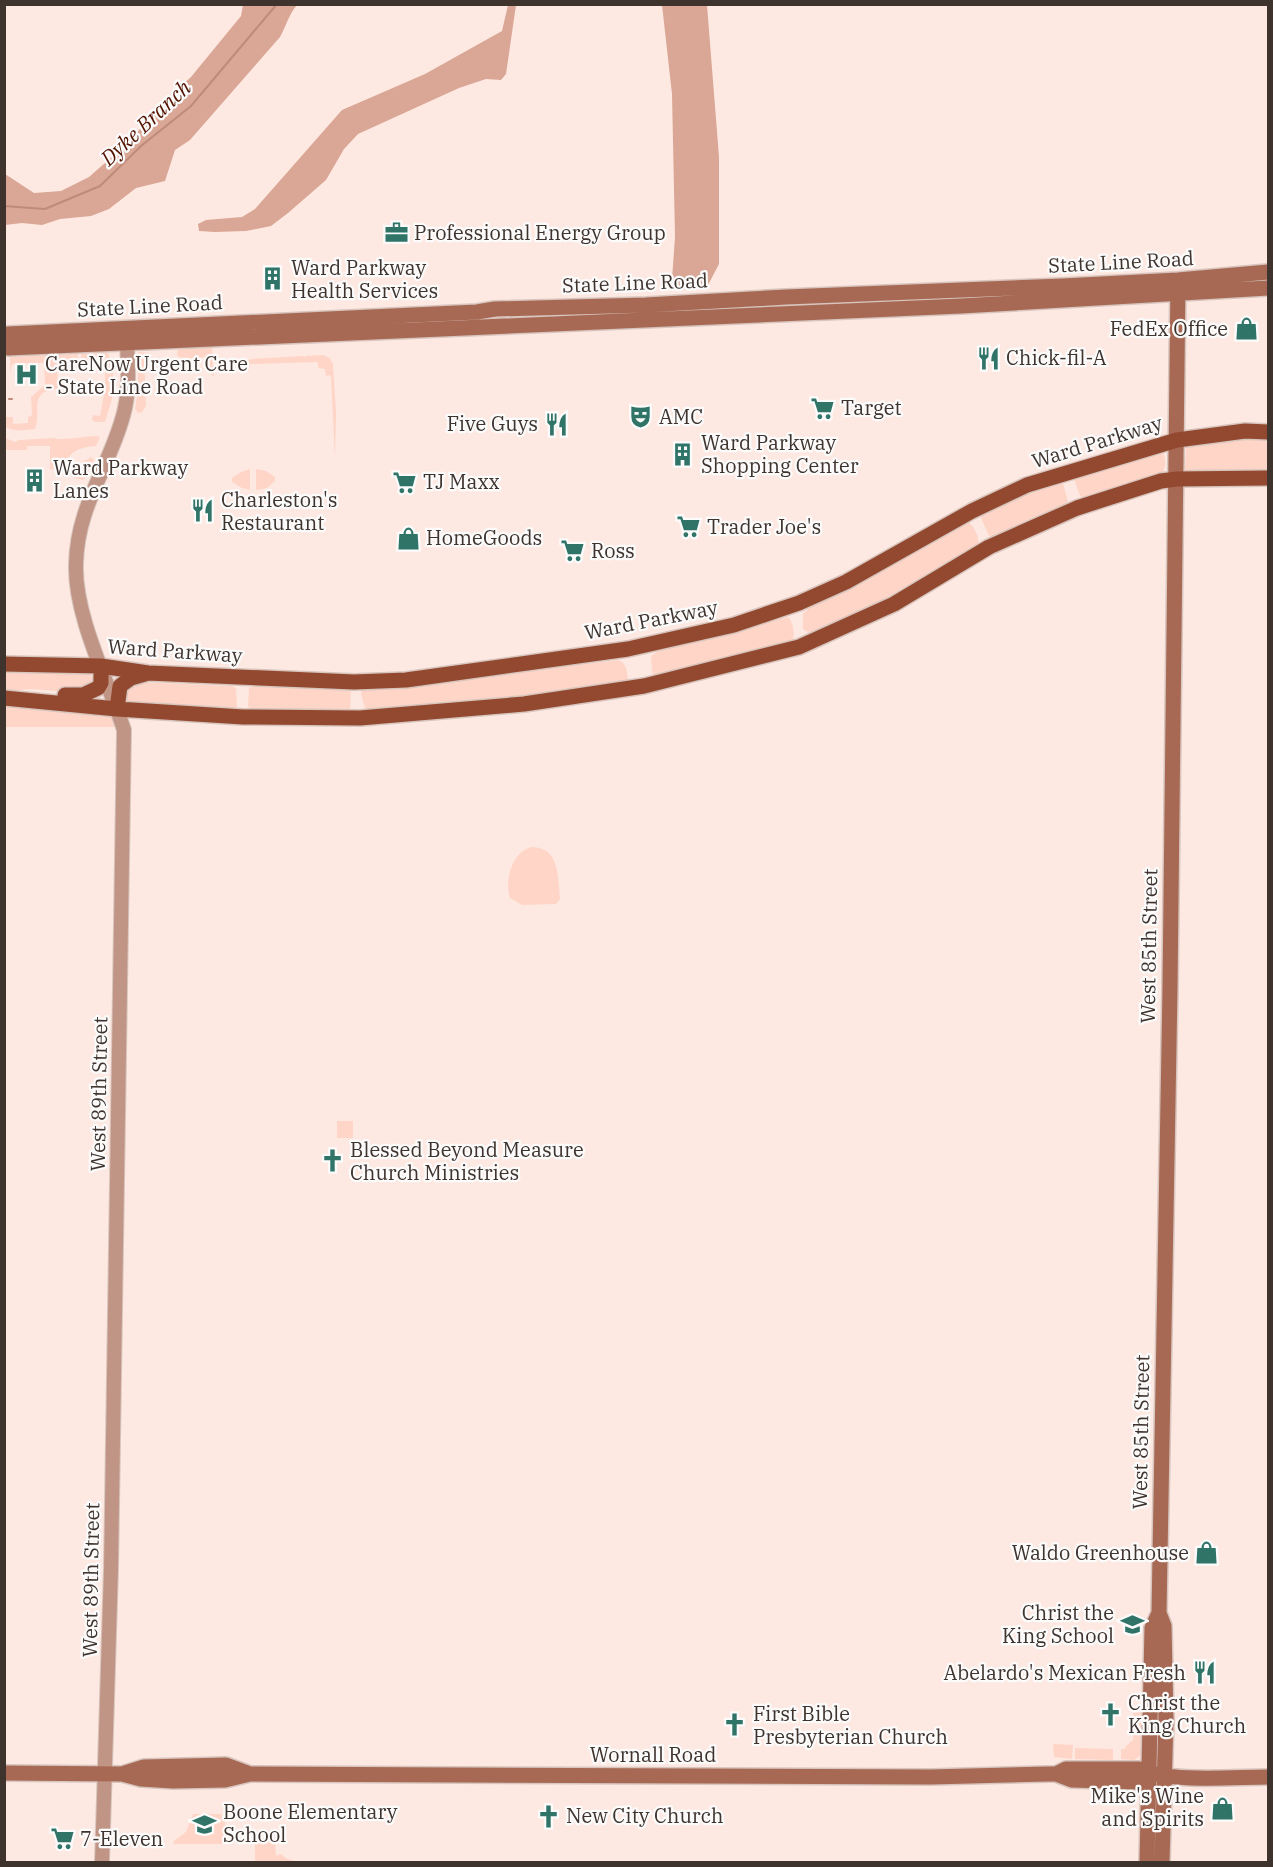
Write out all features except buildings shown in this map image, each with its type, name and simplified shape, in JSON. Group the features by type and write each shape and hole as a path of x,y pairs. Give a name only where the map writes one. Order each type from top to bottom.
{"main road":[{"name":"State Line Road","path":"4,346 8,348 128,343 961,306 1178,287 1269,272"},
{"name":"State Line Road","path":"4,337 8,334 477,312 495,309 1178,287 1269,288"},
{"name":"West 85th Street","path":"1162,1863 1152,1628 1159,1613 1178,287"},
{"name":"Ward Parkway","path":"4,664 101,666 148,674 354,682 406,680 628,649 768,615 829,591 972,511 1027,485 1177,440 1245,431 1269,432"},
{"path":"10,698 117,709 243,717 360,718 524,704 644,686 799,647 894,604 989,547 1077,508 1161,481 1269,478"},
{"path":"10,698 24,693 77,696 88,694 98,688 101,683 101,666"},
{"path":"117,709 120,686 131,678 148,674"},
{"name":"Wornall Road","path":"4,1773 122,1774 141,1779 173,1781 225,1779 250,1774 931,1777 1056,1774 1072,1780 1138,1782 1157,1775 1269,1777"},
{"name":"West 85th Street","path":"1147,1863 1157,1775"}],"street":[{"name":"West 89th Street","path":"102,1863 106,1774 124,730 81,608 76,577 77,545 87,502 116,438 123,416 128,387 128,343"}],"shaded area":[{"path":"243,5 297,5 280,37 190,140 175,150 165,181 136,188 109,209 91,216 60,219 42,225 22,223 5,225 5,174 34,193 61,191 89,177 131,140 157,108 191,77 241,16"},
{"path":"508,5 516,5 506,74 501,80 486,79 459,88 358,134 344,149 326,180 271,226 246,231 199,231 198,224 206,220 242,217 255,209 342,110 425,74 502,31"},
{"path":"662,5 707,5 719,157 719,264 708,285 681,290 672,279 675,237 672,94"},
{"path":"212,347 214,376 212,376 209,357 183,359 177,355 178,348"},
{"path":"138,352 151,353 144,354 146,406 142,412 138,413 135,409 138,391"},
{"path":"108,353 113,365 112,399 105,422 95,422 92,420 93,415 100,416 105,389 105,365 98,363 81,365 81,354"},
{"path":"78,354 78,359 75,360 75,370 72,368 72,362 57,364 58,389 48,391 39,398 35,429 14,430 4,425 6,417 13,417 13,424 28,423 28,417 32,415 31,397 45,385 44,363 12,364 10,372 10,357"},
{"path":"323,355 330,358 333,364 336,413 335,458 331,378 330,375 326,376 325,369 318,368 318,362 250,364 249,371 246,369 246,361 251,359 303,356 305,358 305,356"},
{"path":"100,437 96,446 74,452 67,459 64,471 50,469 50,446 27,446 27,450 5,450 5,438 15,442"},
{"path":"1268,439 1268,472 1190,473 1185,469 1186,445 1223,440"},
{"path":"1161,450 1165,462 1162,475 1085,498 1080,496 1074,479"},
{"path":"91,457 94,460 84,480 74,478 78,465"},
{"path":"250,469 250,490 232,482 232,478"},
{"path":"256,469 266,471 275,477 275,481 267,488 256,490"},
{"path":"1052,482 1063,484 1068,501 1066,506 994,537 989,536 981,518 983,513"},
{"path":"968,522 976,533 978,546 852,617 811,634 803,629 803,614 812,605"},
{"path":"788,617 792,622 792,642 656,676 652,673 651,656 662,648"},
{"path":"618,660 627,670 628,679 624,684 596,690 369,711 365,708 361,694 362,689 452,681"},
{"path":"5,668 90,673 94,683 80,693 31,689 5,691"},
{"path":"137,682 232,686 236,688 237,708 233,711 131,704 126,700 124,690"},
{"path":"256,685 348,688 351,691 350,711 253,711 248,706 249,688"},
{"path":"4,707 107,712 113,718 116,727 5,727"},
{"path":"532,847 548,852 556,865 560,899 556,904 522,905 510,898 508,883 511,868 519,854"},
{"path":"337,1121 353,1121 353,1138 337,1138"},
{"path":"1142,1712 1141,1755 1134,1760 1121,1759 1121,1749 1125,1749 1133,1740 1133,1713"},
{"path":"1053,1744 1073,1745 1072,1759 1054,1757"},
{"path":"1075,1748 1113,1749 1113,1760 1075,1759"},
{"path":"193,1814 221,1814 225,1821 225,1844 173,1844 186,1832"},
{"path":"255,1838 275,1838 276,1856 281,1854 287,1859 299,1862 255,1862"}],"waterway":[{"name":"Dyke Branch","path":"4,206 45,209 100,186 141,146 191,106 277,4"}],"place":[{"name":"Professional Energy Group","path":"396,233"},
{"name":"Ward Parkway Health Services","path":"273,279"},
{"name":"FedEx Office","path":"1246,329"},
{"name":"Chick-fil-A","path":"988,358"},
{"name":"CareNow Urgent Care - State Line Road","path":"27,375"},
{"name":"Target","path":"823,408"},
{"name":"AMC","path":"641,417"},
{"name":"Five Guys","path":"556,424"},
{"name":"Ward Parkway Shopping Center","path":"683,455"},
{"name":"Ward Parkway Lanes","path":"35,480"},
{"name":"TJ Maxx","path":"405,482"},
{"name":"Charleston's Restaurant","path":"203,511"},
{"name":"Trader Joe's","path":"689,527"},
{"name":"HomeGoods","path":"408,538"},
{"name":"Ross","path":"573,551"},
{"name":"Blessed Beyond Measure Church Ministries","path":"332,1161"},
{"name":"Waldo Greenhouse","path":"1207,1553"},
{"name":"Christ the King School","path":"1132,1625"},
{"name":"Abelardo's Mexican Fresh","path":"1204,1673"},
{"name":"Christ the King Church","path":"1110,1715"},
{"name":"First Bible Presbyterian Church","path":"735,1725"},
{"name":"Mike's Wine and Spirits","path":"1222,1808"},
{"name":"New City Church","path":"548,1816"},
{"name":"Boone Elementary School","path":"205,1824"},
{"name":"7-Eleven","path":"62,1839"}]}
